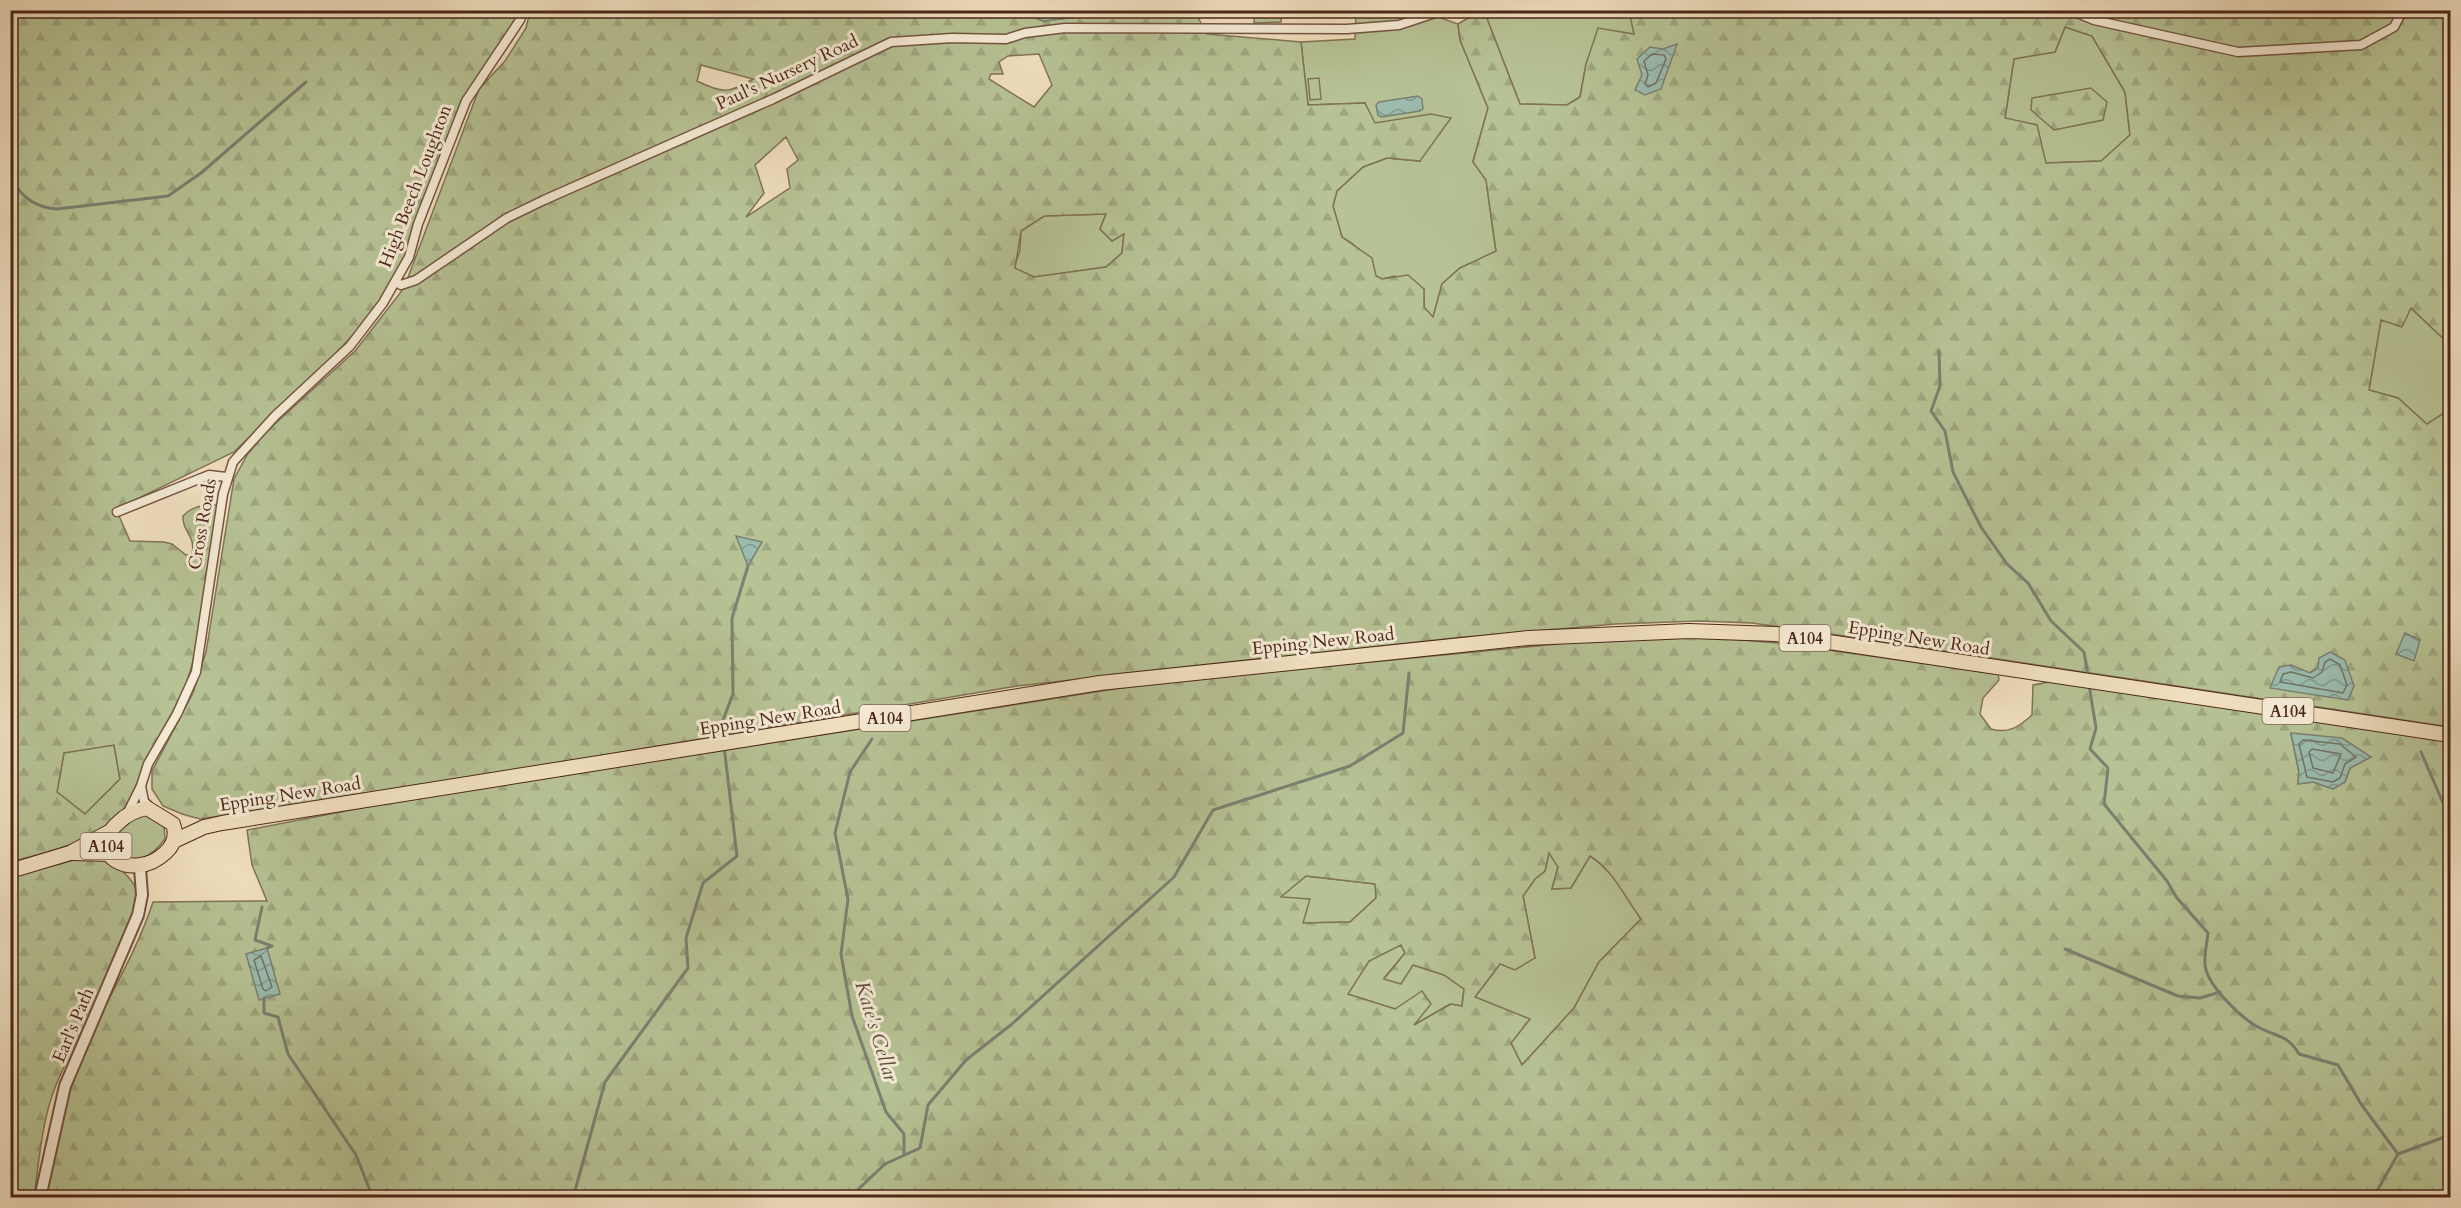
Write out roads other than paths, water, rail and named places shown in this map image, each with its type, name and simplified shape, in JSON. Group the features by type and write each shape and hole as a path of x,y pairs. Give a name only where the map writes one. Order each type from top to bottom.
{"main road":[{"name":"Epping New Road","path":"174,841 204,827 849,724 1058,688 1528,638 1689,631 1776,633 2451,735"},
{"name":"A104","path":"10,871 70,853 109,832 126,816 139,809 152,810 167,818"},
{"name":"Epping New Road","path":"167,818 204,827"},
{"path":"167,818 175,831 174,841"},
{"name":"A104","path":"109,832 104,843 110,854 121,863 140,868 166,852 174,841"},
{"name":"A104","path":"70,853 110,854"}],"street":[{"name":"High Beech Loughton","path":"396,282 409,257 418,224 465,100 514,29 523,10"},
{"name":"Paul's Nursery Road","path":"396,282 401,285 416,280 507,218 544,200 773,99 891,42 952,38 1006,39 1025,33 1065,27 1347,29 1399,26 1444,10"},
{"path":"2070,10 2094,20 2238,52 2361,45 2394,27 2403,10"},
{"name":"Cross Roads","path":"126,816 141,786 148,764 177,714 196,672 226,477 238,454 351,346 371,322 396,282"},
{"path":"117,512 209,475 226,477"},
{"path":"141,786 144,801 152,810"},
{"name":"Earl's Path","path":"40,1197 65,1086 138,915 142,895 140,868"}],"water":[{"path":"1016,11 1099,11 1103,14 1043,21"},
{"path":"1677,44 1661,89 1645,95 1635,90 1642,75 1637,59 1650,47 1663,49"},
{"path":"1418,96 1422,99 1423,109 1420,111 1381,117 1378,115 1376,105 1379,102"},
{"path":"736,536 762,542 748,566"},
{"path":"2405,633 2420,640 2414,661 2396,654"},
{"path":"2330,652 2345,660 2354,686 2348,700 2270,688 2279,667 2291,665 2310,673 2318,668 2319,658"},
{"path":"2291,733 2342,738 2371,757 2350,768 2345,782 2333,789 2313,782 2298,784 2299,772"},
{"path":"267,948 280,994 259,1000 246,954"}],"waterway":[{"path":"10,178 20,191 35,204 57,209 168,196 201,173 306,82"},
{"path":"1939,351 1940,386 1931,411 1945,431 1953,472 1981,527 2007,564 2028,583 2051,621 2084,652 2088,675"},
{"path":"723,739 721,725 733,694 732,618 748,566"},
{"path":"849,1198 885,1164 920,1148 928,1105 966,1060 1012,1024 1174,877 1213,810 1350,766 1403,733 1409,673"},
{"path":"2089,685 2096,728 2090,749 2108,768 2104,804 2167,881 2177,898 2208,933 2205,965 2212,983 2228,1002 2254,1025 2287,1041 2299,1054 2338,1065 2361,1104 2398,1154"},
{"name":"Kate's Cellar","path":"872,739 850,772 835,833 848,899 841,954 852,1016 886,1112 904,1134 904,1155"},
{"path":"573,1198 605,1082 688,968 686,938 703,883 737,856 724,746"},
{"path":"2421,752 2450,819"},
{"path":"262,907 255,940 272,946 267,948"},
{"path":"2065,949 2178,996 2200,998 2220,992"},
{"path":"264,998 264,1013 278,1017 288,1054 356,1155 373,1198"},
{"path":"2373,1198 2398,1154 2450,1135"}]}
